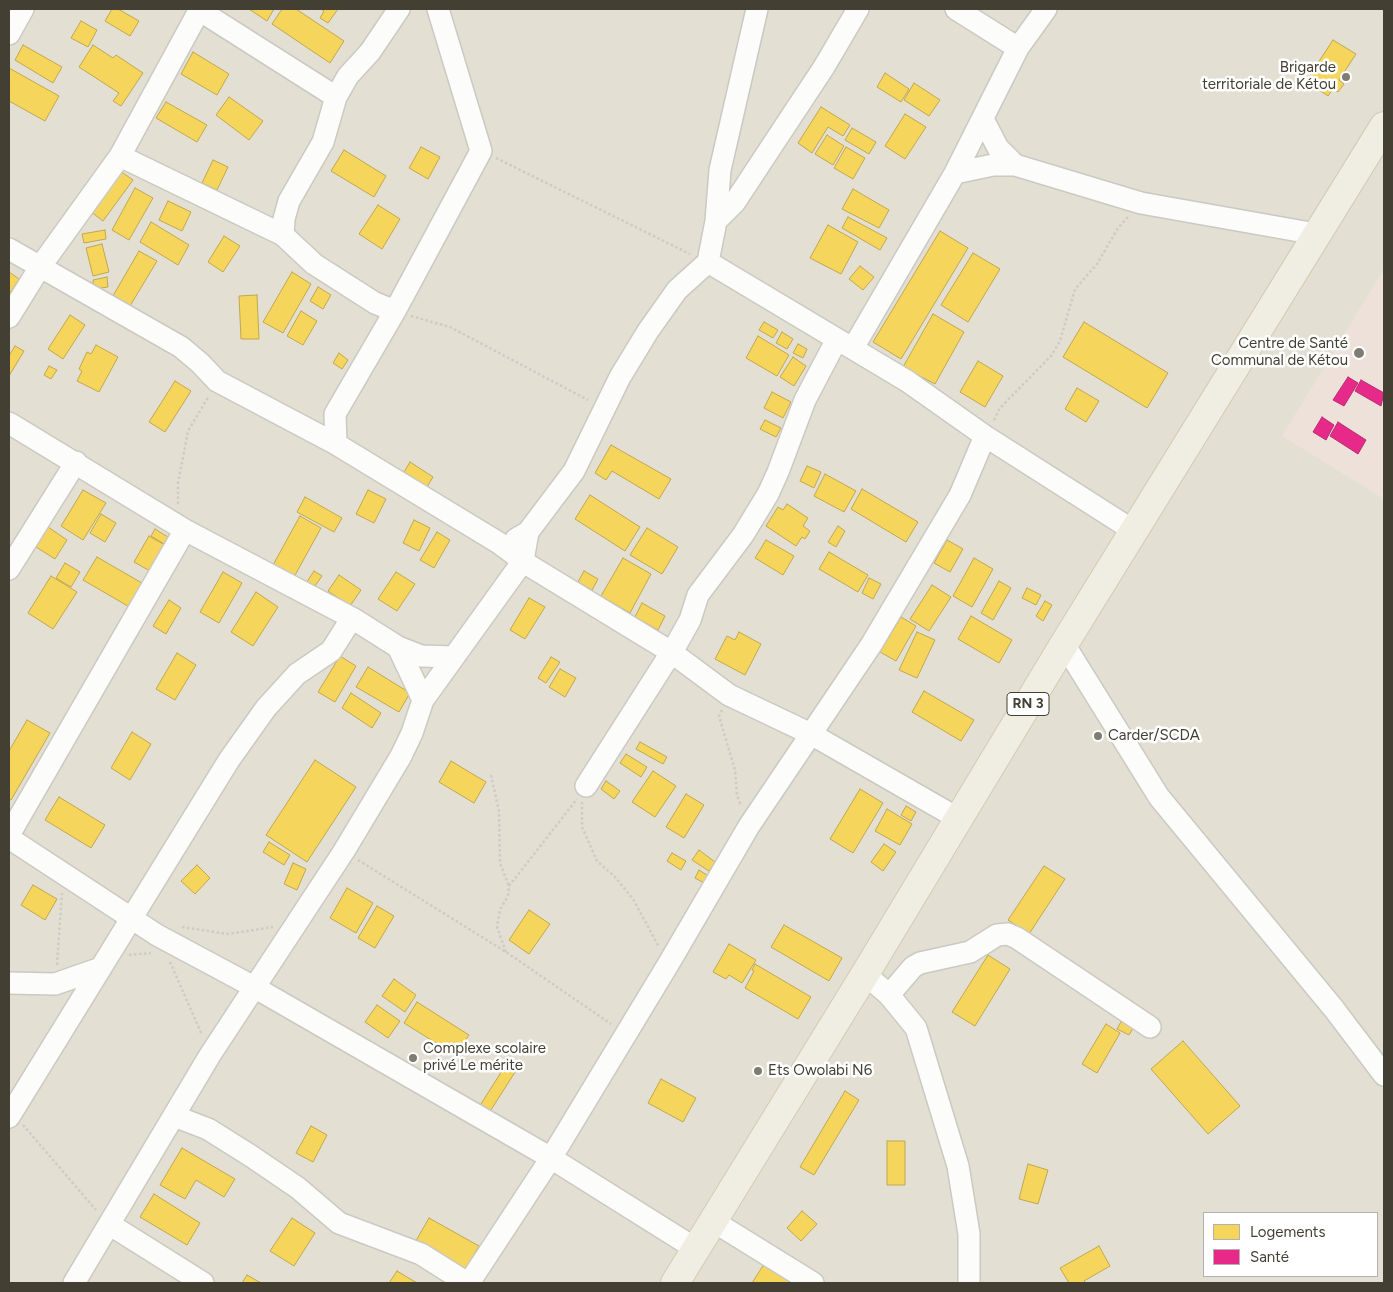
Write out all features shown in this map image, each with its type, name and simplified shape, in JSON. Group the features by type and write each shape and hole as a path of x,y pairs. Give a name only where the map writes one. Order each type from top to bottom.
{"main road":[{"name":"RN 3","path":"674,1283 865,974 1064,644 1384,126"}],"street":[{"path":"9,34 23,9"},
{"path":"9,317 40,267 120,156 200,9 336,97"},
{"path":"283,235 284,219 289,201 324,142 336,97 348,76 370,52 399,9"},
{"path":"336,444 335,414 395,311 481,151 440,19 425,9"},
{"path":"499,543 518,538 528,532 574,471 624,369 677,290 708,262 716,221 720,170 758,9"},
{"path":"716,221 735,202 824,67 858,9"},
{"path":"956,9 1018,48"},
{"path":"586,786 690,620 698,595 743,534 768,494 805,400 845,344 955,173 1018,48 1046,9"},
{"path":"983,120 998,148 1015,165"},
{"path":"120,156 283,235 314,264 375,303 395,311"},
{"path":"955,173 993,165 1015,165 1140,203 1316,234"},
{"path":"9,249 181,347 217,381 336,444 499,543 523,561 671,652 729,695 811,734 959,819"},
{"path":"708,262 907,381 985,436 1134,531"},
{"path":"375,303 383,330"},
{"path":"307,428 335,414"},
{"path":"9,423 185,530 352,618 398,648 421,656 454,657"},
{"path":"174,1116 208,1129 251,1156 298,1188 339,1223 421,1254 468,1283 551,1158 670,963 749,826 871,645 955,503 985,436"},
{"path":"9,569 76,462"},
{"path":"185,530 9,837 58,868 131,919 161,943 254,987 551,1158 696,1248"},
{"path":"74,1283 210,1055 344,851 401,756 412,733 423,700 523,561 528,532"},
{"path":"10,1114 229,760 266,708 297,674 331,651 352,618"},
{"path":"1064,644 1159,797 1334,1009 1384,1075"},
{"path":"398,648 423,700"},
{"path":"889,994 913,967 920,963 970,952 998,935 1008,934 1018,938 1150,1027"},
{"path":"9,983 55,984 104,963"},
{"path":"865,974 889,994 916,1028 958,1166 969,1234 969,1283"},
{"path":"713,1221 813,1283"},
{"path":"109,1224 203,1283"}],"path":[{"path":"481,151 708,262"},
{"path":"985,436 1000,408 1051,356 1060,341 1075,289 1097,264 1118,228 1140,203"},
{"path":"395,311 450,327 604,409"},
{"path":"185,530 178,511 178,483 182,457 188,431 217,381"},
{"path":"729,695 719,716 735,770 737,795 749,826"},
{"path":"491,775 499,811 500,863 509,886 508,896 500,910 497,927 506,952"},
{"path":"509,886 586,786"},
{"path":"586,786 580,808 582,827 597,861 615,877 632,899 670,963"},
{"path":"344,851 506,952 626,1035"},
{"path":"55,984 62,898 58,868"},
{"path":"182,927 228,934 299,921"},
{"path":"104,963 161,943 210,1055"},
{"path":"10,1114 109,1224"}],"shaded area":[{"path":"9,9 1384,9 1384,1283 9,1283"},
{"name":"Centre de Santé Communal de Kétou","path":"1384,269 1384,499 1282,436"}],"building: Logements":[{"path":"112,9 118,9 139,21 130,36 105,21"},
{"path":"249,9 274,9 267,21"},
{"path":"282,9 296,9 344,41 330,63 272,24"},
{"path":"321,9 338,9 328,23 320,18 324,11"},
{"path":"81,21 97,30 88,47 71,38"},
{"path":"1333,40 1356,54 1339,80 1344,84 1338,92 1333,89 1328,96 1306,81"},
{"path":"23,45 62,67 53,83 15,60"},
{"path":"93,45 113,58 116,55 143,73 121,106 113,101 119,93 79,67"},
{"path":"193,52 229,74 217,95 181,74"},
{"path":"9,68 59,96 45,121 9,101"},
{"path":"885,73 909,89 901,102 877,87"},
{"path":"914,83 940,100 929,116 904,100"},
{"path":"229,97 263,121 249,140 216,115"},
{"path":"166,102 207,125 197,142 156,118"},
{"path":"821,107 850,125 843,136 828,127 812,153 798,143"},
{"path":"905,114 926,127 905,159 885,146"},
{"path":"852,128 876,142 869,154 845,140"},
{"path":"827,135 844,146 833,165 815,154"},
{"path":"421,147 440,157 428,179 409,168"},
{"path":"846,147 865,158 853,179 834,168"},
{"path":"344,150 386,176 374,197 331,171"},
{"path":"213,160 228,167 217,190 202,183"},
{"path":"120,171 133,180 103,221 90,211"},
{"path":"135,188 153,198 129,240 112,230"},
{"path":"853,189 889,210 879,228 842,209"},
{"path":"168,201 191,212 182,231 159,220"},
{"path":"378,205 400,219 382,249 359,234"},
{"path":"848,217 887,238 880,250 842,228"},
{"path":"151,222 189,245 178,265 140,242"},
{"path":"828,225 858,242 841,274 810,258"},
{"path":"105,230 106,239 84,243 82,234"},
{"path":"940,231 968,248 901,359 873,342"},
{"path":"224,236 240,246 223,272 208,262"},
{"path":"102,244 109,272 93,276 86,248"},
{"path":"139,251 157,261 127,311 110,301"},
{"path":"973,253 1000,269 968,322 941,305"},
{"path":"860,266 874,277 863,290 849,279"},
{"path":"9,272 19,279 11,292 9,290"},
{"path":"292,272 311,284 283,333 263,322"},
{"path":"107,277 108,287 94,289 93,280"},
{"path":"318,287 331,295 323,309 310,301"},
{"path":"257,295 259,339 241,339 239,296"},
{"path":"301,311 317,321 303,345 287,336"},
{"path":"933,314 964,332 935,384 903,367"},
{"path":"70,315 85,325 63,359 48,349"},
{"path":"764,322 778,330 773,338 759,330"},
{"path":"1084,322 1168,373 1147,408 1063,357"},
{"path":"782,332 793,339 787,349 776,343"},
{"path":"758,336 789,355 777,376 746,358"},
{"path":"798,344 807,349 803,358 793,353"},
{"path":"96,345 118,357 99,392 77,381 82,371 79,369 87,352 91,354"},
{"path":"15,346 24,351 9,376 9,356"},
{"path":"339,353 348,360 342,369 333,363"},
{"path":"793,357 806,366 794,386 780,377"},
{"path":"978,361 1003,376 985,407 960,392"},
{"path":"49,366 57,370 51,379 44,375"},
{"path":"175,381 191,391 165,432 149,422"},
{"path":"1077,388 1099,401 1086,422 1065,409"},
{"path":"772,392 791,402 783,418 764,408"},
{"path":"765,420 781,428 776,437 760,429"},
{"path":"611,445 671,479 659,499 612,471 606,480 595,473"},
{"path":"410,462 433,477 427,487 404,472"},
{"path":"807,466 821,472 814,488 800,481"},
{"path":"825,474 856,491 844,512 814,496"},
{"path":"862,489 918,522 906,542 851,509"},
{"path":"83,490 106,503 83,540 61,526"},
{"path":"368,490 386,499 374,523 356,514"},
{"path":"590,495 640,527 625,551 575,519"},
{"path":"305,497 342,518 334,532 297,512"},
{"path":"787,504 808,518 803,526 810,531 805,539 802,537 796,546 766,526 778,507 783,510"},
{"path":"101,514 116,523 105,542 90,533"},
{"path":"300,516 321,528 294,577 273,565"},
{"path":"414,520 430,528 419,551 403,543"},
{"path":"838,526 845,531 836,547 828,542"},
{"path":"48,527 67,540 55,559 36,547"},
{"path":"647,528 678,547 662,574 630,555"},
{"path":"155,529 168,537 164,544 151,536"},
{"path":"437,532 450,540 434,568 420,560"},
{"path":"149,536 165,545 150,571 134,562"},
{"path":"766,540 794,556 783,575 755,558"},
{"path":"947,540 963,549 950,572 934,563"},
{"path":"829,552 868,575 858,592 819,569"},
{"path":"97,557 147,586 133,609 83,580"},
{"path":"623,558 651,574 630,613 601,596"},
{"path":"974,558 993,569 972,607 953,596"},
{"path":"65,563 80,572 71,587 56,578"},
{"path":"314,571 322,576 312,590 305,585"},
{"path":"584,571 598,579 592,590 578,582"},
{"path":"223,572 242,583 219,623 200,612"},
{"path":"396,572 415,584 397,611 378,599"},
{"path":"339,575 361,590 350,606 328,591"},
{"path":"51,576 77,592 53,629 28,613"},
{"path":"869,578 881,584 873,599 862,593"},
{"path":"999,581 1011,588 993,620 981,613"},
{"path":"932,585 951,597 929,631 910,619"},
{"path":"1027,588 1041,595 1036,605 1022,598"},
{"path":"256,592 278,607 253,646 231,632"},
{"path":"529,598 545,607 525,639 510,630"},
{"path":"169,600 181,608 166,634 153,626"},
{"path":"1045,601 1052,605 1043,621 1036,616"},
{"path":"642,603 665,616 658,630 635,617"},
{"path":"971,616 1012,640 999,663 958,639"},
{"path":"901,617 916,626 896,661 880,652"},
{"path":"739,632 761,644 745,675 715,659 727,636 735,640"},
{"path":"917,632 935,640 917,678 899,670"},
{"path":"177,653 196,665 175,700 156,689"},
{"path":"340,656 356,666 335,702 318,692"},
{"path":"551,657 560,662 546,683 538,678"},
{"path":"368,667 410,693 399,712 356,687"},
{"path":"560,669 576,678 565,697 549,687"},
{"path":"924,691 974,720 961,741 912,712"},
{"path":"351,693 381,713 372,728 342,708"},
{"path":"27,720 50,733 11,800 9,799 9,751"},
{"path":"132,732 151,744 130,780 111,768"},
{"path":"640,742 667,757 663,764 636,749"},
{"path":"626,754 647,767 641,777 620,763"},
{"path":"315,760 356,787 307,862 266,835"},
{"path":"451,761 486,782 474,803 439,782"},
{"path":"653,771 676,786 655,817 632,802"},
{"path":"606,781 620,791 614,799 601,789"},
{"path":"860,789 883,803 853,853 830,839"},
{"path":"686,794 704,805 684,838 666,827"},
{"path":"59,797 105,825 91,848 45,820"},
{"path":"906,806 916,812 911,821 901,815"},
{"path":"887,809 912,824 900,845 875,831"},
{"path":"269,842 290,855 284,865 263,852"},
{"path":"884,844 896,852 883,871 871,862"},
{"path":"699,850 715,862 709,871 692,860"},
{"path":"672,853 686,861 681,870 667,861"},
{"path":"293,863 306,869 297,890 284,884"},
{"path":"197,865 210,878 195,894 181,881"},
{"path":"1044,866 1065,879 1029,934 1008,920"},
{"path":"699,870 710,877 706,884 695,878"},
{"path":"33,885 57,899 45,920 21,905"},
{"path":"347,888 373,903 356,933 330,918"},
{"path":"377,906 394,916 375,948 358,938"},
{"path":"529,910 550,924 529,954 509,940"},
{"path":"784,925 842,958 829,981 771,947"},
{"path":"729,944 756,960 742,983 729,975 726,979 713,972"},
{"path":"988,955 1010,969 975,1026 952,1012"},
{"path":"755,964 811,997 798,1019 745,988 754,971 752,970"},
{"path":"394,979 416,995 405,1012 382,996"},
{"path":"417,1002 469,1035 455,1055 404,1023"},
{"path":"377,1005 400,1021 388,1038 365,1022"},
{"path":"1123,1018 1135,1025 1129,1035 1117,1029"},
{"path":"1106,1024 1120,1033 1097,1073 1082,1064"},
{"path":"1183,1041 1240,1106 1208,1134 1151,1069"},
{"path":"507,1063 517,1069 489,1113 479,1107"},
{"path":"661,1079 696,1098 683,1122 648,1103"},
{"path":"845,1091 859,1100 814,1175 800,1167"},
{"path":"311,1126 327,1135 313,1162 296,1153"},
{"path":"887,1141 905,1141 905,1185 887,1185"},
{"path":"182,1148 235,1179 224,1197 196,1180 185,1199 160,1185"},
{"path":"1028,1164 1048,1170 1038,1204 1019,1199"},
{"path":"154,1194 200,1223 187,1245 140,1217"},
{"path":"802,1211 817,1224 801,1241 787,1228"},
{"path":"292,1218 315,1233 294,1266 270,1251"},
{"path":"429,1218 479,1246 463,1274 413,1246"},
{"path":"1099,1246 1110,1266 1084,1281 1086,1283 1069,1283 1060,1268"},
{"path":"766,1261 801,1283 752,1283"},
{"path":"397,1271 417,1283 389,1283"},
{"path":"247,1275 261,1283 242,1283"}],"building: Santé":[{"path":"1348,377 1358,383 1344,406 1333,400"},
{"path":"1361,380 1384,393 1381,406 1355,391"},
{"path":"1322,417 1334,425 1326,440 1313,432"},
{"path":"1338,422 1366,440 1358,454 1330,436"}],"place":[{"name":"Brigarde territoriale de Kétou","path":"1346,77"},
{"name":"Centre de Santé Communal de Kétou","path":"1359,353"},
{"name":"Carder/SCDA","path":"1098,736"},
{"name":"Complexe scolaire privé Le mérite","path":"413,1058"},
{"name":"Ets Owolabi N6","path":"758,1071"}]}
